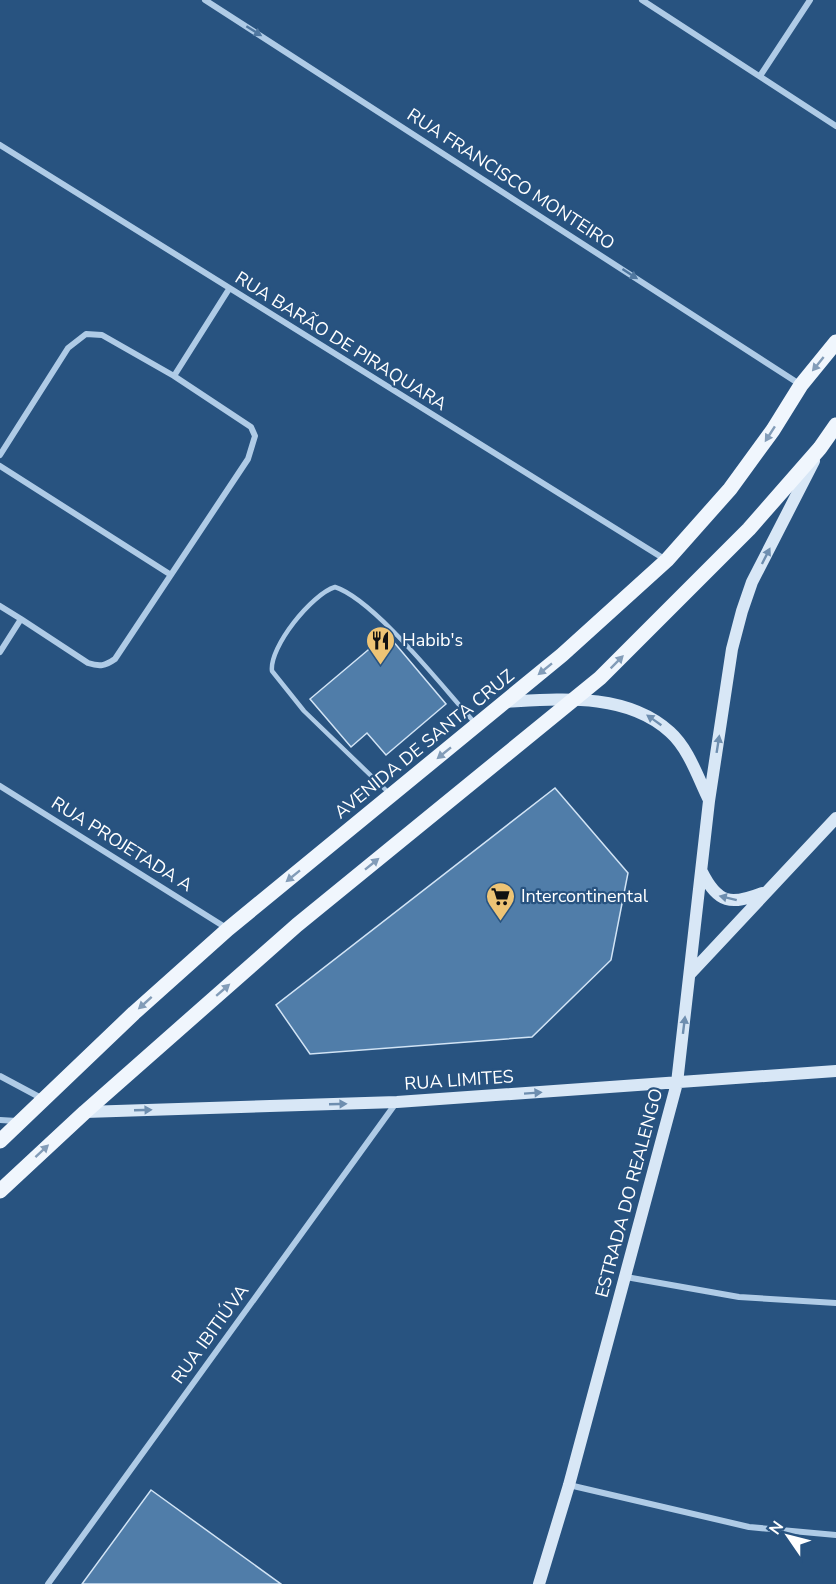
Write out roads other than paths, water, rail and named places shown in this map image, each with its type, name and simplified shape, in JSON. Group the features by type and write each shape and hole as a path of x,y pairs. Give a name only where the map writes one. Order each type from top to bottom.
{"main road":[{"name":"AVENIDA DE SANTA CRUZ","path":"0,1141 228,929 562,655 667,560 703,522 747,467 801,385 836,342"},
{"path":"0,1191 85,1112 297,925 600,678 749,529 820,448 836,425"}],"street":[{"name":"RUA FRANCISCO MONTEIRO","path":"205,0 801,385"},
{"path":"642,0 836,126"},
{"path":"760,76 810,0"},
{"name":"RUA BARÃO DE PIRAQUARA","path":"0,145 667,560"},
{"path":"174,376 229,289"},
{"path":"0,455 68,348 86,334 102,335 174,376 243,420 251,427 255,436 248,459 115,659 106,665 97,666 88,663 0,606"},
{"name":"ESTRADA DO REALENGO","path":"539,1584 569,1485 677,1083 710,801 732,649 752,582 820,448"},
{"path":"0,466 171,574"},
{"path":"0,652 21,619"},
{"path":"505,702 612,703 645,714 671,732 687,753 710,801"},
{"name":"RUA PROJETADA A","path":"0,786 228,929"},
{"path":"690,974 836,818"},
{"path":"702,871 710,888 723,899 743,901 766,892"},
{"name":"RUA LIMITES","path":"85,1112 397,1102 836,1071"},
{"path":"0,1076 44,1100"},
{"name":"RUA IBITIÚVA","path":"48,1584 397,1102"},
{"path":"0,1120 21,1122"},
{"path":"626,1277 739,1297 836,1303"},
{"path":"569,1485 749,1527 836,1535"}],"lane":[{"path":"392,796 304,711 272,672 271,664 277,646 317,596 334,587 343,590 382,620 477,726"}],"place":[{"name":"Habib's","path":"381,666"},
{"name":"Intercontinental","path":"500,922"}]}
